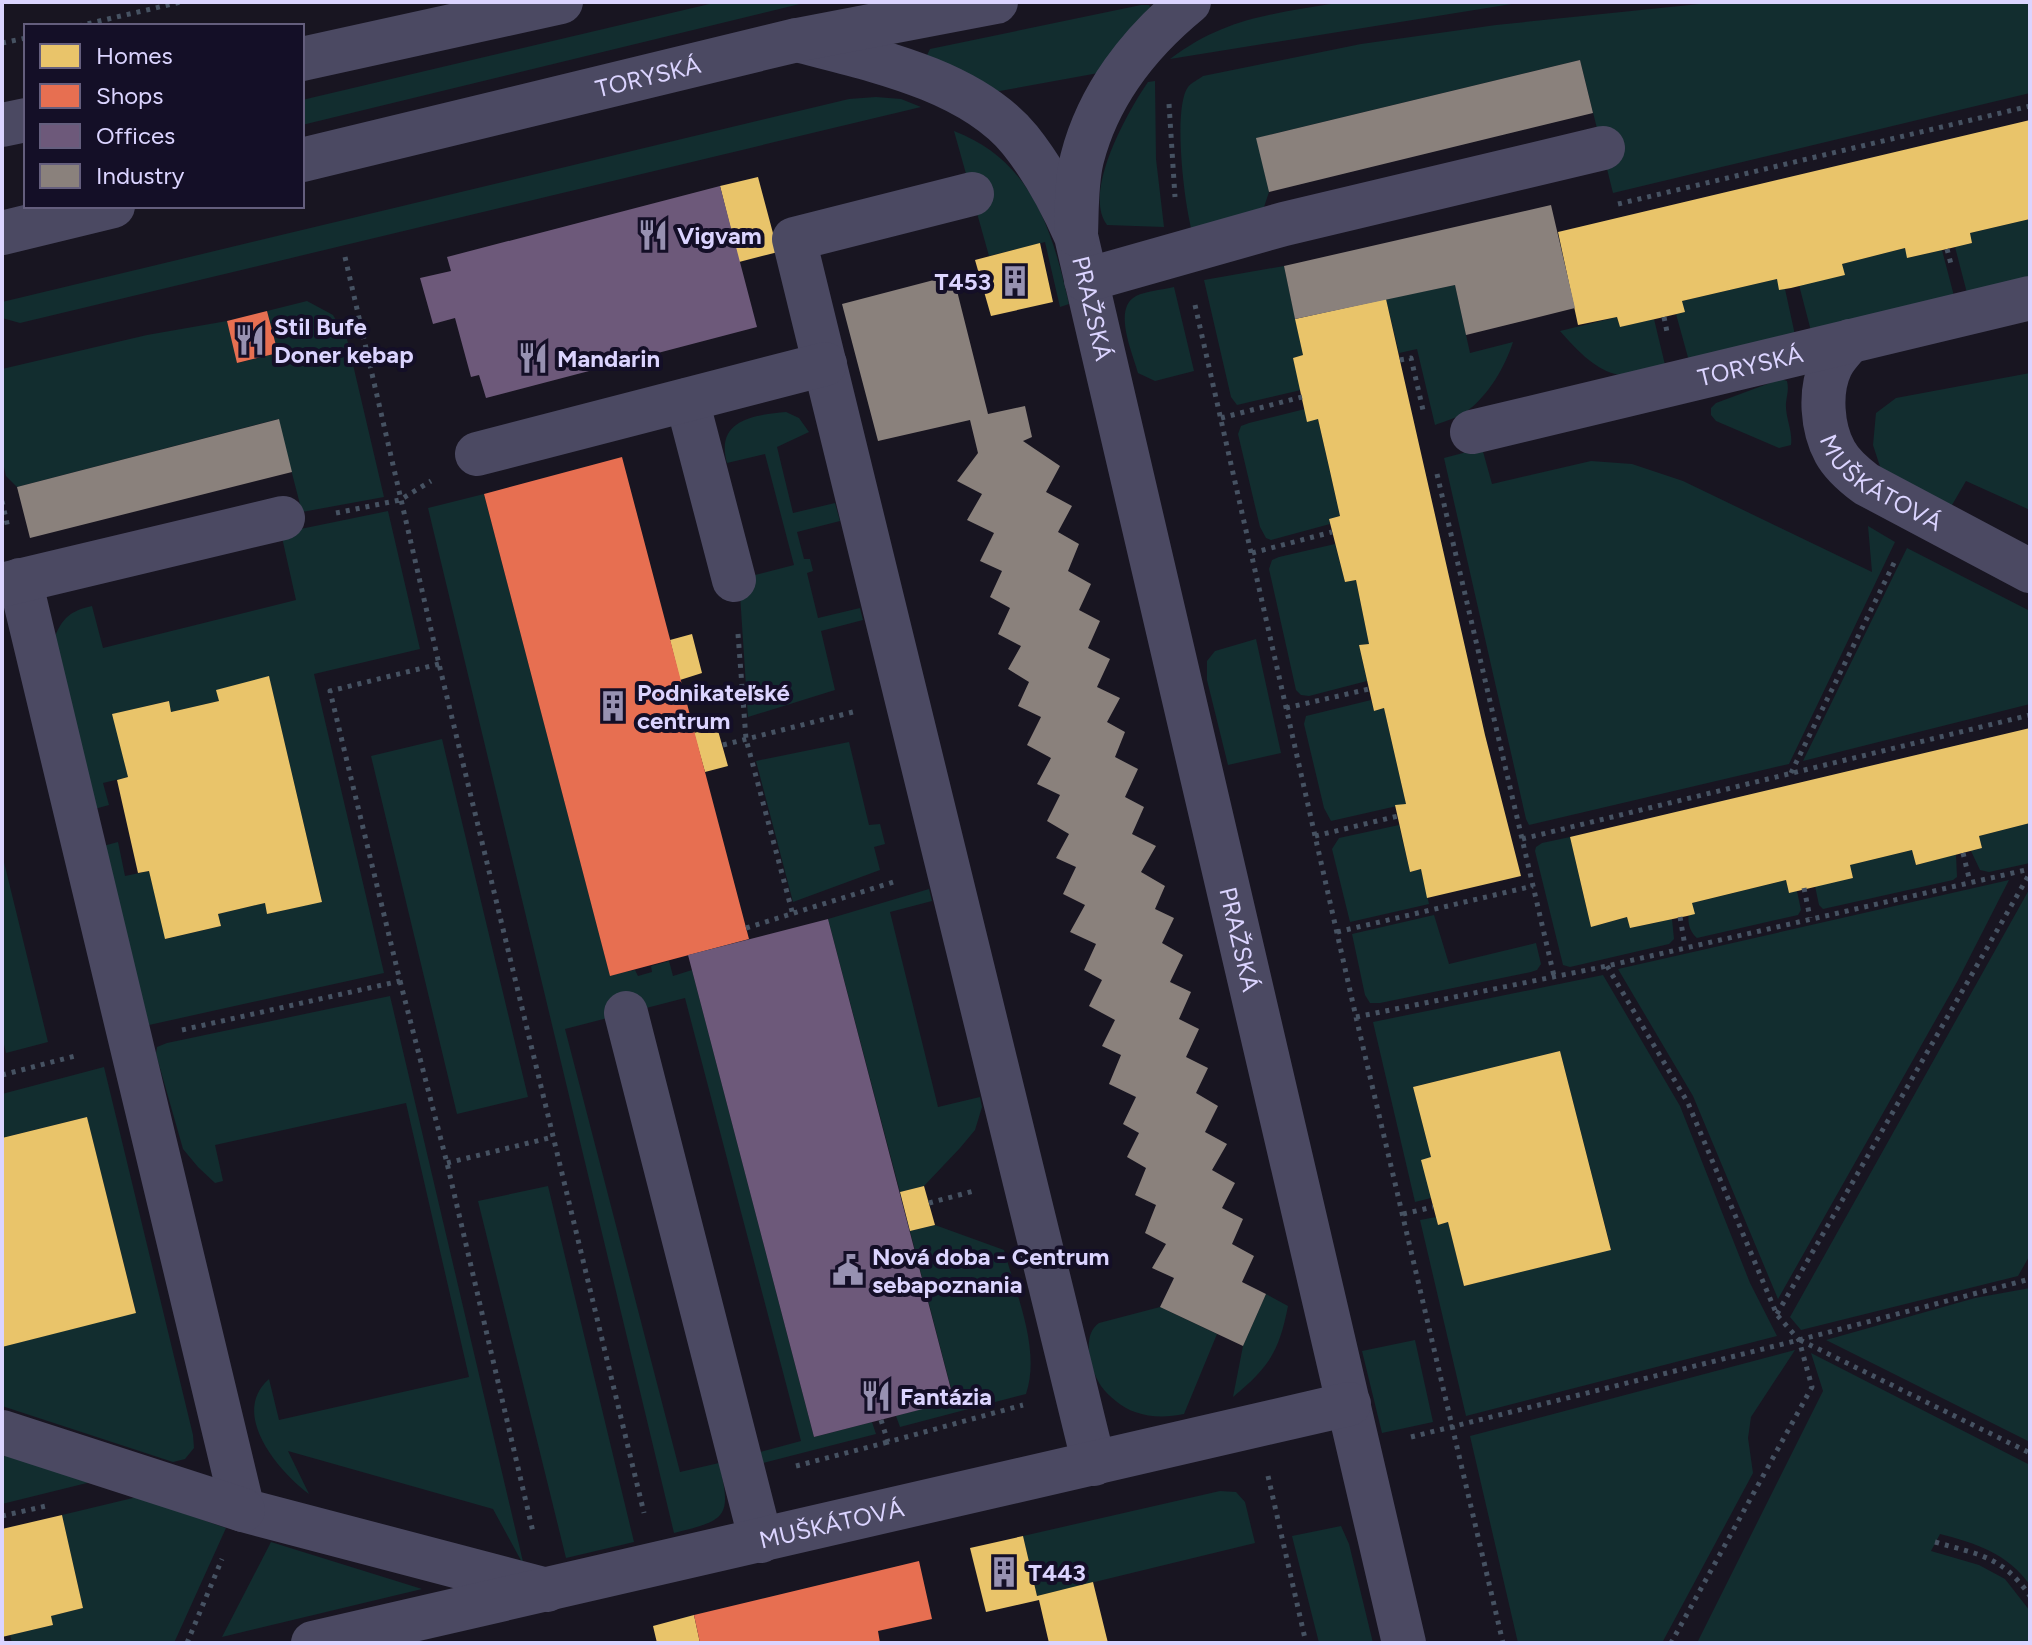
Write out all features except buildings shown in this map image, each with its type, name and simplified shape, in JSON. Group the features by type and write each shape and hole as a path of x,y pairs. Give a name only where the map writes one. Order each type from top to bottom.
{"street":[{"path":"304,59 561,2"},
{"name":"TORYSKÁ","path":"304,160 797,40 996,2"},
{"path":"1076,236 1081,162 1094,122 1120,74 1146,43 1189,2"},
{"path":"797,40 897,67 937,82 999,120 1019,139 1047,178 1076,236"},
{"path":"2,125 24,120"},
{"path":"1086,280 1284,224 1603,148"},
{"path":"972,194 794,239 1094,1464"},
{"path":"2,233 105,208"},
{"name":"PRAŽSKÁ","path":"1076,236 1404,1643"},
{"name":"TORYSKÁ","path":"1472,432 2030,298"},
{"name":"MUŠKÁTOVÁ","path":"1850,341 1831,365 1823,393 1826,427 1835,452 1849,471 1866,484 2030,571"},
{"path":"477,454 825,364"},
{"path":"687,400 734,580"},
{"path":"243,1510 132,1042 11,582 283,518"},
{"path":"626,1013 761,1541"},
{"name":"MUŠKÁTOVÁ","path":"313,1643 1349,1404"},
{"path":"2,1432 243,1510 547,1590"}],"path":[{"path":"87,24 181,2"},
{"path":"2,43 24,38"},
{"path":"1168,96 1174,192 1183,251 1356,1017 1503,1643"},
{"path":"1607,206 2030,106"},
{"path":"345,257 439,664 657,1564"},
{"path":"1400,360 1411,358 1424,414"},
{"path":"1221,418 1302,397"},
{"path":"283,518 314,517 400,500 477,454"},
{"path":"1437,473 1554,976"},
{"path":"1791,773 1919,511"},
{"path":"1252,553 1332,532"},
{"path":"734,580 746,739 793,915"},
{"path":"439,664 330,691 447,1163 547,1590"},
{"path":"1286,708 1369,689"},
{"path":"723,745 906,699"},
{"path":"1522,839 2030,715"},
{"path":"1315,836 1398,816"},
{"path":"1963,853 1970,882"},
{"path":"746,928 947,864"},
{"path":"1356,1017 1607,966 1685,946 2030,871"},
{"path":"1777,1315 2030,871"},
{"path":"1337,932 1533,886"},
{"path":"1804,888 1810,918"},
{"path":"1680,917 1685,946"},
{"path":"1607,966 1688,1103 1777,1315 1799,1340 2030,1453"},
{"path":"2,1075 400,981"},
{"path":"447,1163 553,1137"},
{"path":"1403,1214 1433,1207"},
{"path":"2026,1280 2030,1273"},
{"path":"1671,1643 1812,1387 1799,1340"},
{"path":"745,1479 1028,1404"},
{"path":"881,1420 888,1442"},
{"path":"1266,1465 1306,1643"},
{"path":"187,1643 243,1510"},
{"path":"1935,1542 1987,1557 2005,1566 2030,1596"}],"green space":[{"path":"718,2 808,2 304,125 304,100"},
{"path":"1342,2 1524,2 1170,59 1232,25"},
{"path":"1719,2 2030,2 2030,93 1613,193 1580,60 1257,138 1269,192 1262,213 1194,238 1184,185 1181,116 1188,87 1203,76 1361,44 1496,25"},
{"path":"1149,5 1153,11 1104,72 994,92 930,60 927,55 930,49"},
{"path":"1155,81 1156,159 1164,227 1107,225 1101,211 1100,193 1111,152 1139,95 1148,82"},
{"path":"849,99 901,99 921,107 20,323 2,318 2,302"},
{"path":"954,131 981,144 1020,179 1046,224 1069,304 1060,307 1045,242 989,256"},
{"path":"2030,219 2030,278 1967,293 1955,247 1972,243 1970,233"},
{"path":"1905,248 1908,258 1942,250 1954,296 1811,331 1799,285 1844,275 1842,264"},
{"path":"1284,266 1303,355 1293,358 1301,390 1237,405 1231,397 1204,280"},
{"path":"1777,279 1785,289 1795,335 1689,361 1676,314 1684,312 1682,301"},
{"path":"1455,285 1470,353 1513,342 1500,371 1482,398 1462,414 1435,425 1417,349 1399,353 1386,299"},
{"path":"1174,287 1194,371 1155,381 1138,373 1126,332 1125,311 1136,296"},
{"path":"307,301 333,315 347,339 384,497 302,512 278,419 17,487 6,476 2,458 2,369 147,335 227,321 238,363 278,353 267,311"},
{"path":"1617,317 1620,327 1654,319 1666,369 1640,374 1615,374 1585,357 1560,331"},
{"path":"2030,373 2030,510 1966,481 1945,517 1885,482 1873,445 1876,413 1896,398"},
{"path":"1781,379 1788,384 1786,408 1791,445 1779,448 1716,421 1711,415 1711,408 1716,403"},
{"path":"1305,409 1318,419 1340,516 1329,519 1330,524 1271,540 1266,538 1260,527 1238,434 1241,426 1249,423"},
{"path":"786,412 799,418 809,432 777,447 793,513 835,503 840,521 797,532 804,559 810,559 813,571 807,573 818,618 860,608 863,620 821,631 835,690 748,717 739,579 794,565 765,454 727,463 725,449 727,437 740,422"},
{"path":"1482,448 1492,484 1591,461 1632,464 1683,481 1872,572 1868,526 1895,542 1789,764 1529,825 1444,458"},
{"path":"484,494 610,975 635,970 638,976 652,972 651,966 669,961 673,976 692,970 814,1437 872,1422 876,1434 763,1463 760,1452 801,1441 685,998 565,1029 680,1472 719,1463 723,1481 725,1495 721,1513 705,1524 674,1533 428,508"},
{"path":"388,511 420,649 314,674 384,973 149,1025 103,846 118,842 125,876 149,871 166,939 221,926 218,914 265,903 268,914 322,901 269,677 217,690 219,701 171,712 168,701 113,714 128,777 103,783 109,805 91,810 54,639 57,632 68,616 92,606 103,648 296,600 281,533"},
{"path":"1335,544 1345,582 1356,580 1369,644 1359,645 1367,681 1309,696 1301,695 1296,690 1269,569 1272,560 1279,557"},
{"path":"1907,548 2030,611 2030,704 1803,761"},
{"path":"1256,639 1281,753 1228,765 1207,680 1207,661 1215,651"},
{"path":"1371,700 1374,711 1384,708 1406,804 1331,821 1324,808 1304,724 1306,716"},
{"path":"442,739 528,1097 457,1114 371,756"},
{"path":"849,742 869,825 880,824 885,844 874,847 880,870 793,902 756,761"},
{"path":"2030,823 2030,863 1989,872 1980,870 1971,851 1982,848 1979,836"},
{"path":"1399,825 1410,872 1421,869 1429,904 1350,922 1332,849 1339,838"},
{"path":"1570,837 1591,927 1627,917 1631,928 1672,919 1674,939 1669,944 1570,967 1563,965 1535,851 1542,843"},
{"path":"1912,850 1916,865 1956,854 1957,877 1823,909 1819,905 1815,886 1853,878 1850,865"},
{"path":"2,854 48,1042 6,1053 2,1036"},
{"path":"1786,880 1789,892 1797,891 1801,910 1798,915 1697,938 1689,926 1692,903"},
{"path":"2009,880 1957,982 1778,1299 1693,1096 1618,969"},
{"path":"2030,888 2030,1255 2018,1276 1801,1330 1790,1317"},
{"path":"929,889 932,901 890,912 938,1107 980,1097 982,1107 975,1130 924,1186 900,1192 828,919"},
{"path":"1434,915 1449,964 1536,943 1541,964 1531,972 1370,1003 1365,995 1352,934"},
{"path":"1603,975 1680,1106 1750,1283 1777,1336 1466,1416 1420,1220 1436,1217 1438,1225 1448,1222 1464,1286 1611,1249 1560,1051 1413,1087 1431,1157 1431,1198 1415,1202 1373,1022"},
{"path":"390,996 524,1566 493,1509 288,1451 309,1494 284,1472 256,1425 254,1409 258,1393 269,1379 279,1420 469,1377 406,1103 215,1145 223,1181 215,1183 183,1149 156,1054 157,1047 167,1043"},
{"path":"104,1067 193,1435 194,1448 185,1459 173,1462 2,1406 2,1347 136,1312 87,1117 2,1138 2,1094"},
{"path":"548,1186 634,1542 566,1558 478,1201"},
{"path":"935,1225 1004,1250 1029,1341 1030,1377 1026,1394 900,1427 896,1416 954,1400 910,1231"},
{"path":"2030,1288 2030,1442 1826,1340 1975,1298"},
{"path":"1266,1294 1288,1306 1281,1335 1271,1358 1256,1377 1233,1397 1243,1346"},
{"path":"1160,1307 1217,1334 1184,1414 1154,1416 1126,1408 1101,1386 1091,1362 1090,1336 1099,1323"},
{"path":"1415,1340 1433,1422 1382,1433 1362,1351"},
{"path":"1795,1350 1751,1417 1748,1438 1753,1473 1662,1643 1518,1643 1470,1436"},
{"path":"1811,1353 2030,1465 2030,1585 2012,1565 1966,1541 1940,1534 1931,1551 1979,1565 2005,1579 2030,1611 2030,1643 1697,1643 1823,1391"},
{"path":"2,1453 91,1482 2,1504"},
{"path":"1220,1491 1236,1492 1245,1502 1255,1543 1037,1596 1023,1536"},
{"path":"137,1497 226,1528 174,1643 12,1643 10,1635 53,1625 51,1616 83,1608 62,1515"},
{"path":"1341,1526 1349,1544 1373,1643 1319,1643 1292,1536"},
{"path":"271,1542 422,1589 222,1637"}],"place":[{"name":"Vigvam","path":"653,235"},
{"name":"T453","path":"1015,281"},
{"name":"Stil Bufe Doner kebap","path":"250,340"},
{"name":"Mandarin","path":"533,358"},
{"name":"Podnikateľské centrum","path":"613,706"},
{"name":"Nová doba - Centrum sebapoznania","path":"848,1270"},
{"name":"Fantázia","path":"876,1396"},
{"name":"T443","path":"1004,1572"}]}
